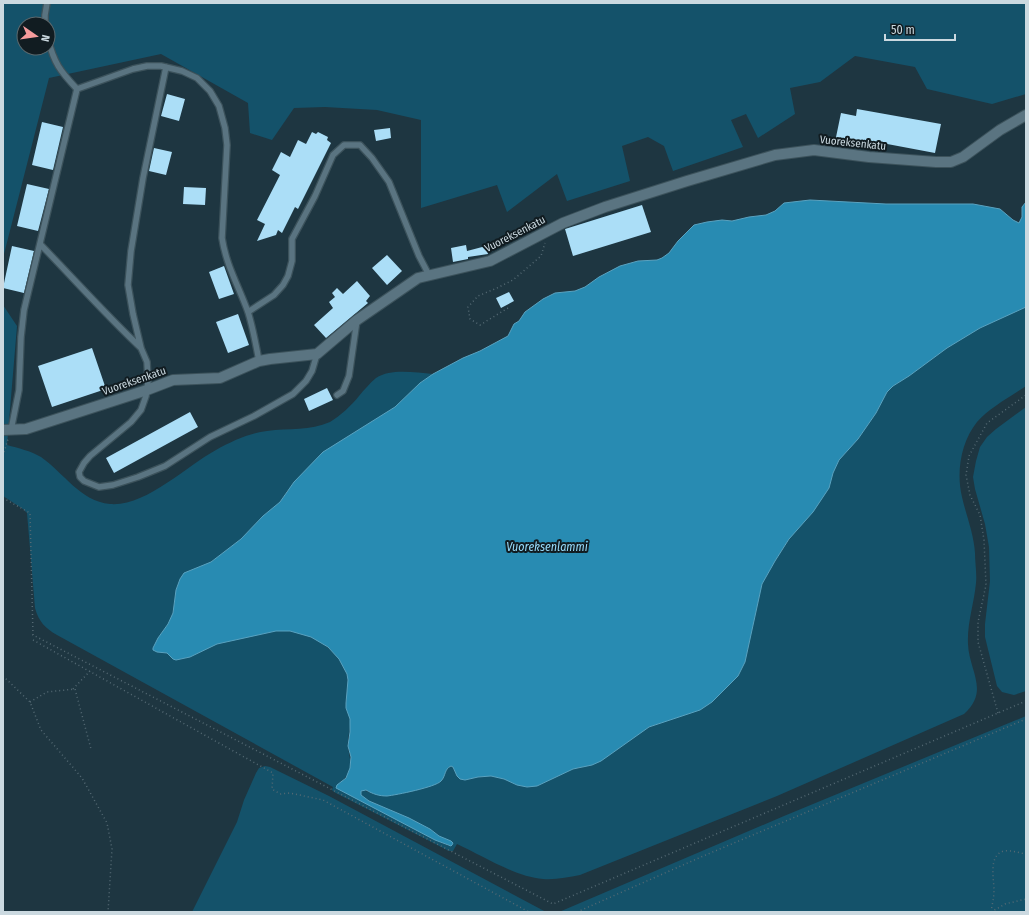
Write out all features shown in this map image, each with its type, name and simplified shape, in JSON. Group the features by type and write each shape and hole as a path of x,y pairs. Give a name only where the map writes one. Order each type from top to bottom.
{"street":[{"name":"Vuoreksenkatu","path":"7,430 26,429 147,390 173,380 220,378 259,361 270,358 317,354 357,320 418,278 490,261 563,223 605,207 687,181 776,155 814,150 869,157 951,162 963,157 1000,130 1026,115"}],"lane":[{"path":"45,16 47,3"},
{"path":"52,56 62,73 77,89"},
{"path":"77,89 132,69 147,66 166,67 182,71 197,78 210,91 218,106 225,128 227,145 222,238 226,257 248,312 259,361"},
{"path":"166,67 143,178 128,278 133,314 147,362 147,390 144,403 132,422 90,456 79,472 80,478 100,487 113,485 138,477 165,466 210,437 254,416 293,394 306,382 312,371 317,354"},
{"path":"7,430 19,390 21,337 24,310 41,245 77,89"},
{"path":"248,312 274,295 283,285 288,276 292,261 292,239 315,196 333,155 344,145 360,145 382,171 394,194 419,256 429,275"},
{"path":"41,245 116,324 142,348"},
{"path":"337,394 343,391 348,380 357,320"}],"path":[{"path":"508,308 480,325 470,319 468,307 478,296 513,280 541,256 549,230"},
{"path":"998,713 978,642 978,622 986,585 984,540 980,515 970,495 966,475 969,456 987,423 1026,395"},
{"path":"3,456 7,430"},
{"path":"3,498 30,514 33,635 554,904 1026,701"},
{"path":"33,640 273,773 272,789 280,794 290,793 323,800 529,912"},
{"path":"30,702 48,692 73,689 90,671"},
{"path":"3,676 30,702 42,730 82,778 107,823 112,849 108,912"},
{"path":"73,689 75,689 91,749"},
{"path":"577,912 701,857 1026,719"},
{"path":"991,912 994,896 994,862 999,854 1004,851 1026,854"},
{"path":"991,912 1005,904 1026,899"}],"shaded area":[{"path":"3,3 1026,3 1026,94 992,104 927,89 915,67 855,56 820,82 790,88 795,114 758,138 746,114 731,120 743,147 673,171 664,146 648,137 622,146 630,181 567,201 557,174 507,212 497,185 421,208 421,120 377,110 325,107 294,108 272,140 250,133 248,103 161,54 49,78 3,258"},
{"path":"3,305 17,326 7,445 29,451 41,457 81,492 99,502 110,504 124,503 138,499 165,484 204,457 241,438 261,432 315,427 330,422 349,407 376,378 382,375 396,372 433,374 420,383 395,407 374,421 287,491 280,502 263,516 241,539 211,562 180,579 176,590 173,613 168,624 158,638 155,651 167,653 173,659 180,659 191,657 218,643 278,631 298,632 314,638 328,648 340,660 348,676 346,705 350,718 348,747 350,765 347,775 337,785 435,840 449,846 451,841 439,836 430,829 409,818 369,801 361,795 361,791 363,790 374,794 387,796 444,777 446,769 451,766 453,767 457,776 465,780 491,776 504,779 517,785 537,786 573,769 581,768 644,729 659,724 738,676 745,662 762,584 775,561 833,473 839,460 858,439 876,413 887,392 893,386 947,348 980,328 1026,307 1026,386 994,407 977,422 967,439 961,458 960,487 970,525 975,553 976,583 968,644 976,680 976,697 972,705 964,714 777,796 580,875 543,879 511,870 457,844 453,851 449,851 334,792 332,790 333,787 57,635 43,624 38,617 35,608 27,513 3,496"},
{"path":"1026,407 1026,691 1014,695 1002,692 997,686 985,637 990,581 989,547 985,524 973,477 980,447 987,437"},
{"path":"1026,716 1026,912 559,912 784,816"},
{"path":"265,766 270,767 329,796 546,912 192,912 237,822 244,800 256,773 259,768"}],"water":[{"name":"Vuoreksenlammi","path":"810,200 886,204 973,204 1000,209 1019,223 1022,217 1022,207 1026,202 1026,307 980,328 947,348 893,386 887,392 876,413 858,439 839,460 833,473 829,488 813,512 789,539 762,584 745,662 738,676 712,702 700,710 649,727 601,761 592,765 573,769 537,786 527,787 517,785 504,779 491,776 465,780 460,779 451,766 447,769 441,781 432,786 387,796 381,796 366,790 361,791 361,795 369,801 409,818 430,829 439,836 451,841 453,843 451,846 435,840 336,788 337,785 346,778 350,768 351,757 348,746 350,719 346,708 348,680 347,674 339,659 328,647 311,637 290,631 276,631 217,644 190,657 176,660 167,653 153,650 158,638 168,624 173,613 176,590 184,573 211,562 241,539 263,516 280,502 294,482 323,452 395,407 420,383 433,374 508,336 514,324 519,321 525,312 543,299 555,293 575,291 585,287 599,277 620,266 638,261 657,260 662,258 669,253 678,241 694,225 722,220 732,221 766,215 775,211 784,203"}],"building":[{"path":"167,94 185,99 179,121 161,116"},
{"path":"857,109 941,124 935,153 866,140 865,148 835,142 841,113 856,116"},
{"path":"42,122 63,127 53,170 32,165"},
{"path":"390,128 391,138 376,141 374,130"},
{"path":"312,132 316,134 318,132 328,137 327,140 331,143 298,209 295,207 282,233 278,230 276,235 257,241 265,224 257,220 280,175 272,170 281,152 290,157 298,140 306,144"},
{"path":"154,148 172,152 166,175 149,171"},
{"path":"27,184 49,189 38,231 17,226"},
{"path":"184,187 206,188 205,205 183,204"},
{"path":"642,205 651,232 573,256 565,229"},
{"path":"466,245 467,251 486,246 488,254 468,257 468,259 453,262 451,248"},
{"path":"12,246 34,251 24,293 3,288"},
{"path":"387,255 402,271 387,285 372,268"},
{"path":"224,266 234,294 219,299 209,272"},
{"path":"357,281 370,296 366,301 368,303 326,338 314,325 333,308 329,302 335,297 332,293 337,288 343,294"},
{"path":"509,292 514,301 501,308 496,298"},
{"path":"238,314 249,345 228,353 216,322"},
{"path":"92,348 106,389 52,407 38,366"},
{"path":"327,388 333,400 309,411 304,399"},
{"path":"190,412 198,427 114,473 106,458"}]}
